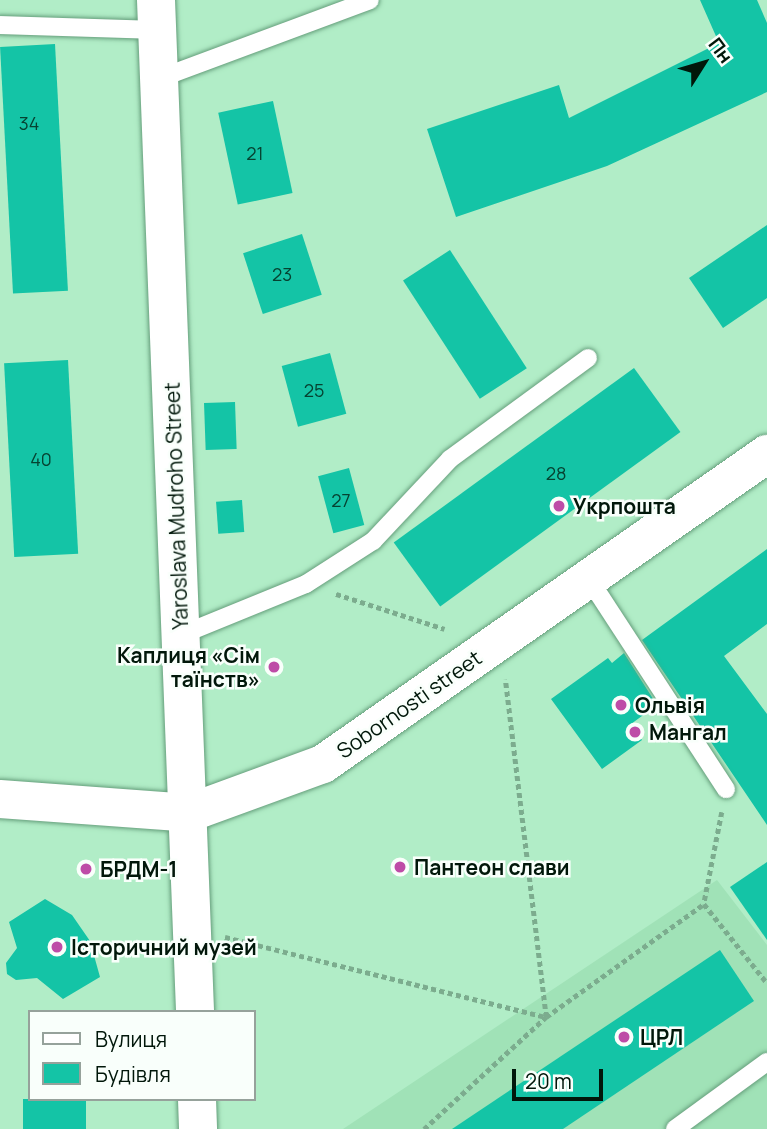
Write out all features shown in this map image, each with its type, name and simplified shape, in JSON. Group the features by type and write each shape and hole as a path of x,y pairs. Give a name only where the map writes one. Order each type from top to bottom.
{"street":[{"name":"Yaroslava Mudroho Street","path":"156,15 190,813 195,1010"},
{"name":"Sobornosti street","path":"0,799 190,813 323,764 767,454"},
{"path":"197,1101 198,1129"}],"lane":[{"path":"158,79 370,0"},
{"path":"0,25 156,15"},
{"path":"181,635 306,584 373,541 450,459 588,358"},
{"path":"589,579 726,789"},
{"path":"675,1129 767,1062"}],"path":[{"path":"306,584 445,629"},
{"path":"501,641 546,1017"},
{"path":"424,1129 546,1017 704,904 726,789"},
{"path":"704,904 767,984"},
{"path":"194,929 546,1017"}],"shaded area":[{"name":"ЦРЛ","path":"717,880 767,945 767,1129 343,1129"}],"building":[{"path":"700,0 757,0 767,23 767,92 607,166 456,217 427,129 559,85 569,118 719,43"},
{"path":"55,44 68,291 13,294 0,47"},
{"path":"273,101 293,193 238,205 218,113"},
{"path":"767,225 767,298 723,328 689,278"},
{"path":"302,234 322,295 263,314 243,253"},
{"path":"450,250 527,368 480,399 403,280"},
{"path":"330,353 346,414 298,427 282,366"},
{"path":"68,360 78,554 14,557 4,363"},
{"path":"634,368 680,432 440,606 394,543"},
{"path":"235,402 237,449 206,450 204,403"},
{"path":"349,468 364,525 333,533 318,476"},
{"path":"242,500 244,532 218,534 216,502"},
{"path":"767,549 767,624 724,656 767,714 767,825 642,640"},
{"path":"624,653 657,705 631,724 642,740 602,769 551,699 608,658 612,663"},
{"path":"767,862 767,940 730,887"},
{"path":"45,899 72,915 90,941 100,977 63,999 37,978 16,980 7,974 6,963 17,948 9,922"},
{"path":"720,950 754,1001 563,1129 452,1129"},
{"path":"23,1099 86,1101 86,1129 23,1129"}],"place":[{"name":"Укрпошта","path":"559,506"},
{"name":"Каплиця «Сім таїнств»","path":"274,667"},
{"name":"Ольвія","path":"621,705"},
{"name":"Мангал","path":"635,732"},
{"name":"Пантеон слави","path":"400,867"},
{"name":"БРДМ-1","path":"86,869"},
{"name":"Історичний музей","path":"57,947"},
{"name":"ЦРЛ","path":"624,1037"}]}
